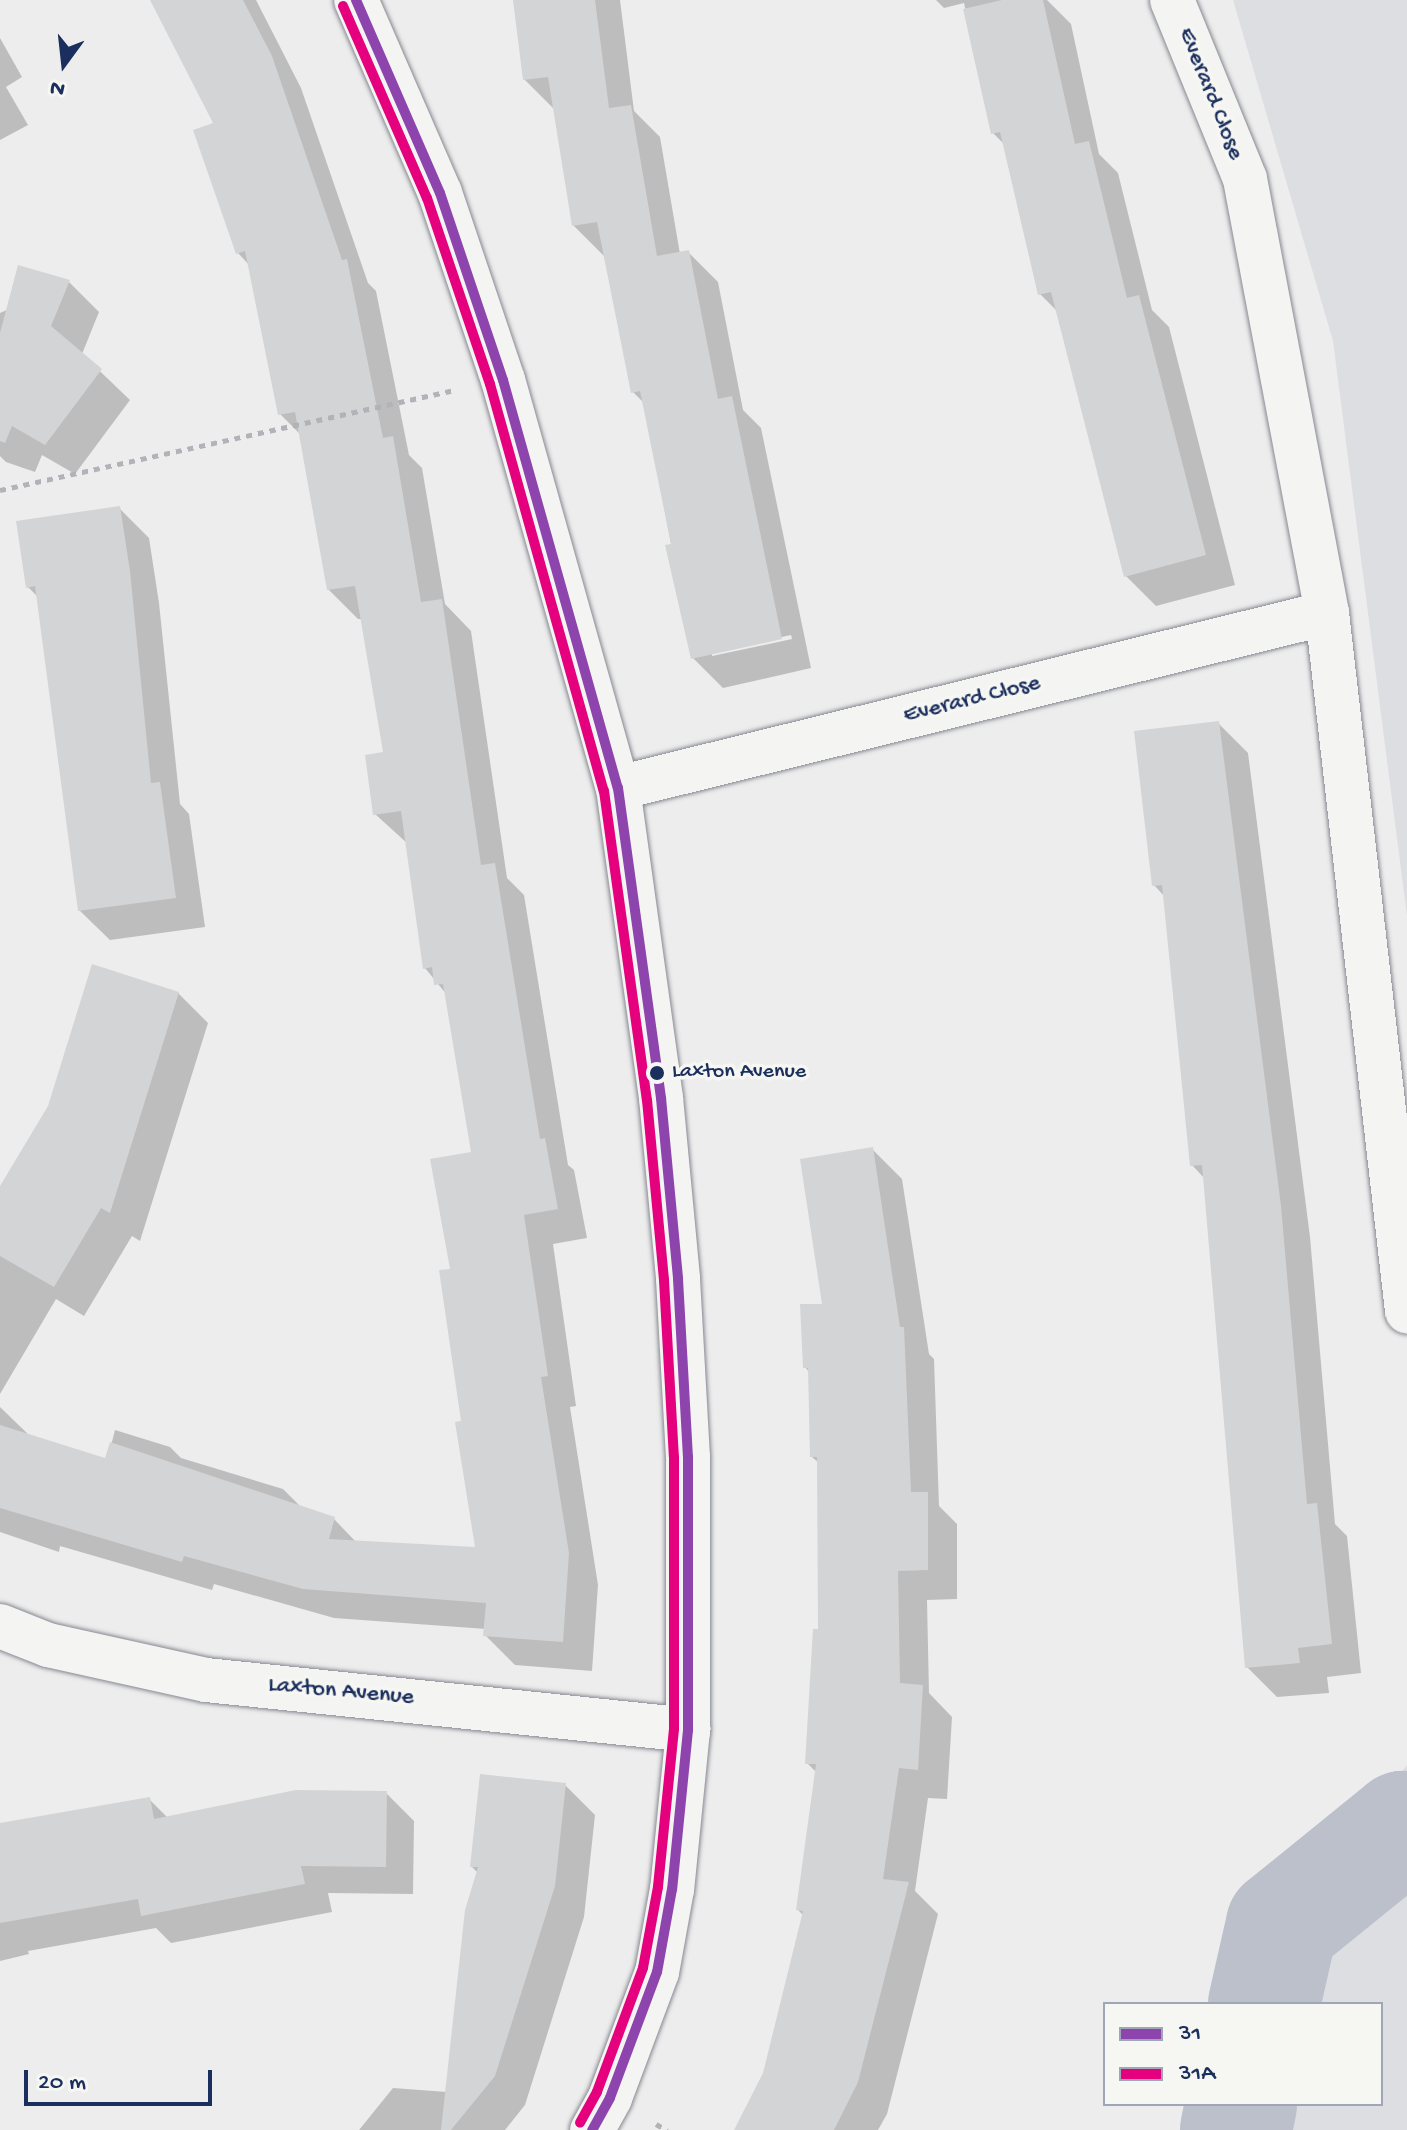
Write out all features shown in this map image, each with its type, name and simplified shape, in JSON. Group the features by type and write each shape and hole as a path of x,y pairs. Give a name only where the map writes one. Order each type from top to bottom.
{"street":[{"path":"356,0 440,193 503,380 618,788 661,1098 678,1279 688,1457 688,1730 672,1889 657,1972 610,2098 592,2130"},
{"name":"Everard Close","path":"1172,0 1245,179 1327,613 1407,1311"},
{"name":"Everard Close","path":"618,788 1327,613"},
{"name":"Laxton Avenue","path":"0,1626 48,1645 206,1680 688,1730"}],"path":[{"path":"0,490 503,380"}],"shaded area":[{"path":"1233,0 1407,0 1407,916 1333,341"},
{"path":"1407,1765 1407,2130 1236,2130 1241,2106 1383,2106 1383,2002 1264,2002 1282,1925"}],"building":[{"path":"150,0 243,0 272,56 342,260 347,259 383,438 393,436 421,602 442,599 481,865 495,863 540,1139 545,1138 558,1209 524,1215 548,1376 541,1377 569,1553 563,1642 483,1636 486,1603 303,1589 184,1556 182,1562 0,1508 0,1425 105,1458 110,1442 335,1517 329,1539 475,1547 455,1422 461,1421 439,1270 450,1269 430,1159 471,1152 443,984 434,985 432,967 423,969 401,811 373,815 365,755 383,752 355,586 327,590 295,412 278,415 245,251 236,254 193,130 213,123"},
{"path":"513,0 595,0 609,108 631,105 657,256 689,250 718,399 732,396 782,639 691,659 665,545 671,544 640,391 631,393 597,222 572,226 548,77 523,80"},
{"path":"1002,0 1043,0 1075,144 1089,141 1127,298 1139,295 1206,555 1124,577 1051,292 1038,295 1000,132 991,134 963,9"},
{"path":"18,265 70,280 51,326 102,369 45,445 12,426 5,443 0,441 0,333"},
{"path":"120,506 130,571 151,783 160,782 176,898 78,911 35,586 26,588 16,521"},
{"path":"1219,721 1281,1206 1307,1504 1317,1503 1332,1644 1298,1648 1300,1663 1245,1668 1202,1165 1190,1166 1162,885 1152,886 1134,731"},
{"path":"92,964 179,992 110,1213 101,1208 54,1287 0,1256 0,1186 48,1106"},
{"path":"873,1147 900,1327 904,1327 911,1492 928,1492 928,1570 898,1571 900,1683 923,1685 918,1770 899,1768 883,1879 909,1882 858,2082 834,2130 734,2130 763,2073 803,1911 796,1910 816,1764 805,1764 813,1629 818,1629 817,1457 810,1457 808,1368 803,1368 800,1304 822,1304 800,1159"},
{"path":"480,1774 566,1783 555,1886 495,2076 451,2130 441,2130 465,1910 478,1867 470,1867"},
{"path":"296,1790 387,1791 386,1867 301,1866 305,1884 141,1916 138,1899 0,1923 0,1823 150,1797 154,1819"}],"waterway":[{"path":"1264,2002 1282,1925 1403,1827 1407,1828"},
{"path":"1236,2130 1241,2106"}],"transit line":[{"name":"31","path":"356,0 440,193 503,380 618,788 661,1098 678,1279 688,1457 688,1730 672,1889 657,1972 610,2098 592,2130"},
{"name":"31A","path":"343,6 427,198 490,384 604,791 647,1100 664,1280 674,1457 674,1729 658,1887 643,1968 597,2092 580,2123"}],"place":[{"name":"Laxton Avenue","path":"657,1073"}]}
